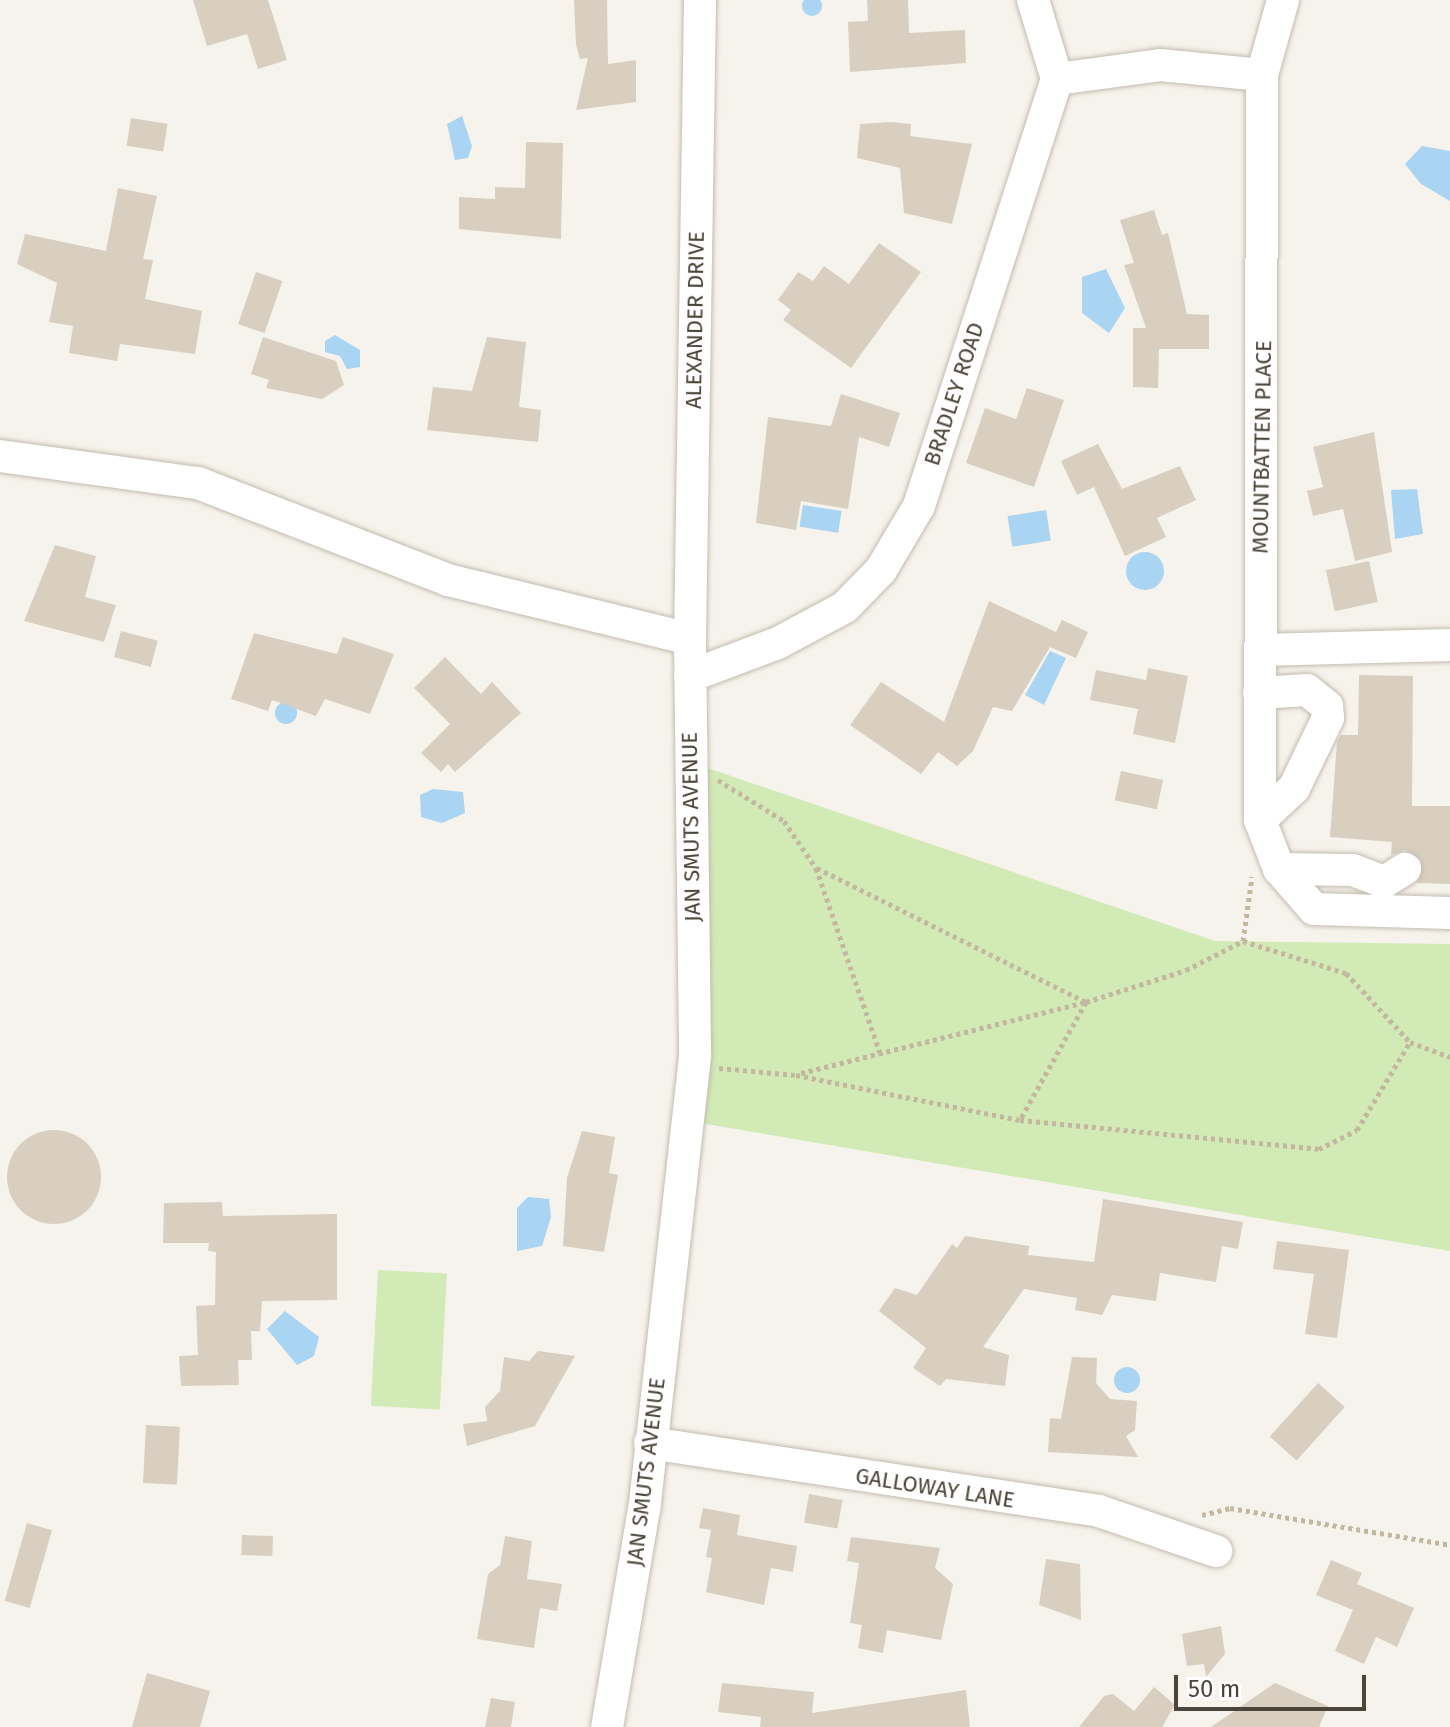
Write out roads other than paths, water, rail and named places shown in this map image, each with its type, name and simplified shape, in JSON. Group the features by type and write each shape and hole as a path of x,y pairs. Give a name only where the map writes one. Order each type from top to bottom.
{"street":[{"name":"ALEXANDER DRIVE","path":"690,639 700,0"},
{"path":"1033,0 1057,79 1160,65 1262,75"},
{"name":"MOUNTBATTEN PLACE","path":"1260,820 1262,75 1283,0"},
{"name":"BRADLEY ROAD","path":"690,676 821,623 867,587 898,545 919,506 1057,79"},
{"path":"0,456 183,479 448,580 690,639"},
{"name":"JAN SMUTS AVENUE","path":"607,1727 650,1443 694,1066 690,639"},
{"path":"1260,650 1450,645"},
{"path":"1259,693 1307,690 1327,706 1328,718 1294,788 1260,820 1266,867 1314,909 1450,913"},
{"path":"1266,867 1353,870 1384,882 1405,869"},
{"name":"GALLOWAY LANE","path":"650,1443 1099,1511 1216,1551"}],"water":[{"path":"812,-4 819,-1 822,6 819,13 812,16 805,13 802,6 805,-1"},
{"path":"462,116 472,146 468,158 455,160 447,124"},
{"path":"1422,146 1450,151 1450,201 1421,184 1405,164"},
{"path":"1106,269 1125,308 1109,333 1082,313 1082,277"},
{"path":"335,335 360,350 360,367 347,369 340,356 325,352 325,341"},
{"path":"1417,489 1423,534 1395,539 1391,490"},
{"path":"803,505 842,511 838,533 800,527"},
{"path":"1046,510 1051,541 1012,547 1007,516"},
{"path":"1145,552 1158,558 1164,571 1158,584 1145,590 1132,584 1126,571 1132,558"},
{"path":"1050,651 1066,658 1044,705 1025,695"},
{"path":"286,702 294,705 297,713 294,721 286,724 278,721 275,713 278,705"},
{"path":"433,789 463,792 465,813 442,823 421,817 420,795"},
{"path":"528,1197 549,1199 551,1217 542,1246 517,1251 517,1208"},
{"path":"285,1311 319,1337 314,1356 297,1365 267,1329"},
{"path":"1127,1367 1137,1370 1140,1380 1137,1390 1127,1393 1117,1390 1114,1380 1117,1370"}]}
